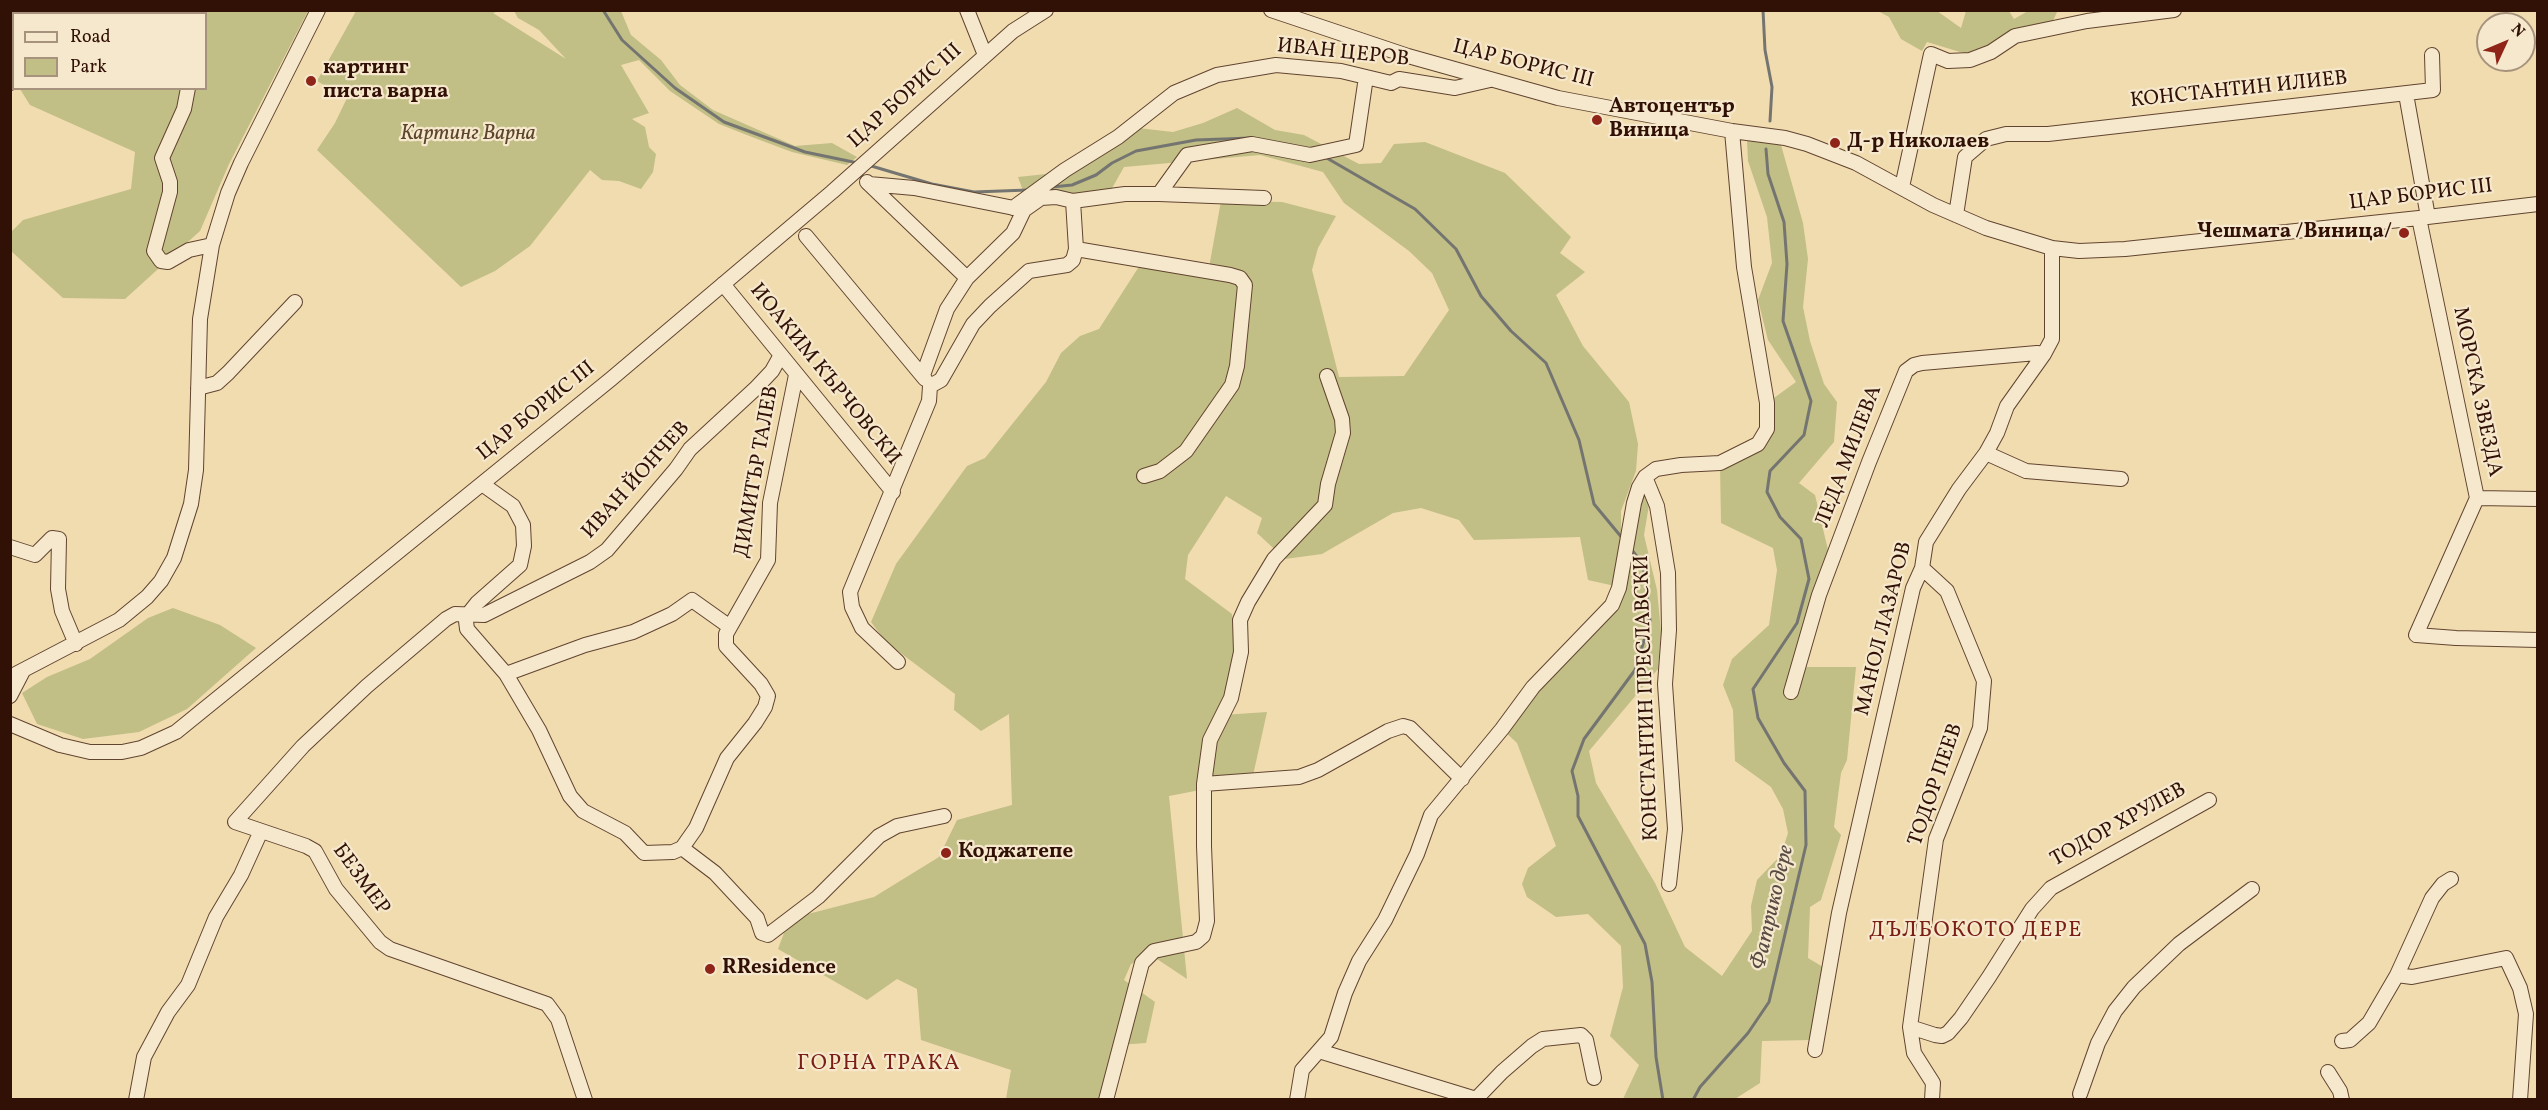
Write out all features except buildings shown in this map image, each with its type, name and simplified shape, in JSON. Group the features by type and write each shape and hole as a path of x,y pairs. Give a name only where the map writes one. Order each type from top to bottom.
{"street":[{"path":"10,677 76,644 133,609 161,581 174,558 191,504 196,470 200,319 212,244 228,193 241,163 318,10"},
{"path":"968,10 985,55"},
{"name":"ЦАР БОРИС III","path":"12,719 60,745 90,752 122,752 141,748 176,732 667,333 1013,31 1046,10"},
{"name":"ЦАР БОРИС III","path":"1271,10 1408,56 1558,98 1732,131 1785,138 1830,152 1986,228 2052,248 2079,251 2125,249 2538,204"},
{"path":"1902,187 1931,54 1948,61 1970,60 1991,52 2015,36 2088,16 2174,10"},
{"path":"2409,94 2433,90 2432,55"},
{"name":"ИВАН ЦЕРОВ","path":"1018,209 1065,170 1118,137 1174,93 1217,75 1276,65 1341,71 1391,83 1399,79 1455,88 1491,80"},
{"path":"1159,194 1187,155 1252,144 1317,154 1356,145 1366,77"},
{"path":"188,90 184,109 162,158 170,182 170,192 154,251 161,261 168,262 189,249 212,244"},
{"name":"КОНСТАНТИН ИЛИЕВ","path":"1956,215 1965,158 1986,139 2006,134 2048,134 2409,94"},
{"name":"МОРСКА ЗВЕЗДА","path":"2409,94 2424,218 2477,498 2416,635 2538,640"},
{"path":"1297,1100 1302,1070 1331,1037 1345,993 1359,961 1385,920 1417,854 1431,815 1462,779 1533,687 1612,605 1619,588 1634,502 1645,477 1656,469 1673,466 1720,464 1758,444 1767,429 1767,403 1744,267 1732,131"},
{"path":"854,171 968,278"},
{"path":"869,184 914,188 1018,209 1041,198 1056,197 1073,201 1125,194 1264,198"},
{"path":"926,381 941,380 973,324 1029,270 1067,265 1073,260 1076,249 1073,201"},
{"path":"898,662 862,628 852,607 850,592 929,401 926,381 947,309 968,278 1012,233 1018,209"},
{"path":"806,236 926,381"},
{"name":"МАНОЛ ЛАЗАРОВ","path":"1815,1050 1839,913 1913,588 1922,568 1926,542 1986,453 1997,433 2007,406 2052,339 2052,248"},
{"path":"1076,249 1230,274 1240,278 1245,285 1237,366 1232,385 1186,451 1160,471 1144,476"},
{"name":"ИОАКИМ КЪРЧОВСКИ","path":"723,284 893,492"},
{"path":"198,388 217,383 296,302"},
{"name":"ЛЕДА МИЛЕВА","path":"1791,692 1819,595 1906,371 1922,363 2044,354"},
{"name":"ИВАН ЙОНЧЕВ","path":"469,614 484,615 590,562 608,550 676,470 690,449 755,389 772,371 781,355"},
{"name":"ДИМИТЪР ТАЛЕВ","path":"730,627 768,560 770,503 796,375"},
{"path":"1106,1100 1142,963 1154,951 1197,942 1203,936 1207,921 1204,784 1210,741 1231,698 1241,652 1240,620 1248,602 1274,559 1325,505 1328,484 1342,433 1342,419 1327,376"},
{"path":"1986,453 2026,471 2121,479"},
{"name":"КОНСТАНТИН ПРЕСЛАВСКИ","path":"1645,477 1657,506 1668,573 1669,630 1665,684 1675,829 1669,884"},
{"path":"482,484 513,506 523,525 524,546 520,565 477,603 466,621 467,629 506,674 539,730 570,796 583,811 625,833 644,853 673,852 682,848 696,828 728,758 756,723 768,696 761,684 726,646 726,634 730,627 692,600 672,614 633,632 585,645 506,674"},
{"path":"2477,498 2538,499"},
{"path":"10,547 35,555 52,538 56,537 60,540 58,565 62,611 76,644"},
{"name":"ТОДОР ПЕЕВ","path":"1922,568 1947,591 1984,681 1980,728 1936,840 1910,1027 1914,1053 1932,1083 1932,1100"},
{"name":"БЕЗМЕР","path":"469,614 455,614 446,619 367,686 281,770 235,822 315,851 336,889 380,942 390,950 547,1004 558,1019 585,1100"},
{"path":"10,696 24,671"},
{"path":"1204,784 1299,777 1318,770 1388,731 1403,726 1410,729 1462,779"},
{"name":"ТОДОР ХРУЛЕВ","path":"1910,1027 1942,1036 1948,1032 1961,1018 1989,977 2032,909 2051,888 2209,800"},
{"path":"682,848 715,873 757,918 762,933 768,935 818,897 879,837 897,826 944,816"},
{"path":"136,1100 144,1057 168,1012 188,985 216,917 241,874 261,831"},
{"path":"2346,1040 2369,1023 2397,975 2432,898 2443,884 2451,879"},
{"path":"2080,1094 2098,1042 2115,1011 2134,987 2179,944 2252,889"},
{"path":"2397,975 2412,977 2501,957 2509,962 2520,988 2526,1014 2520,1100"},
{"path":"1319,1051 1477,1099 1502,1072 1543,1039 1579,1035 1584,1037 1594,1078"},
{"path":"2328,1072 2340,1091 2342,1100"}],"green space":[{"path":"308,11 229,164 200,231 125,299 63,298 11,251 10,233 23,220 131,189 135,152 30,105 21,90 207,90 207,12 205,12"},
{"name":"Картинг Варна","path":"356,11 500,11 493,13 566,59 539,30 518,18 514,11 621,11 631,35 661,60 680,85 713,110 795,146 832,143 857,157 847,165 792,152 752,137 719,124 670,91 639,60 621,65 649,113 632,119 645,127 649,147 656,154 653,172 641,189 619,181 602,180 590,170 530,246 495,271 461,287 317,150 335,123 347,98 317,81"},
{"path":"1878,11 1937,11 1961,28 1966,11 2009,11 2014,19 2028,11 2057,12 2052,23 2019,28 2015,33 1970,55 1927,42 1922,51 1901,39 1889,17"},
{"path":"1237,108 1275,130 1304,135 1359,164 1381,163 1394,144 1425,142 1505,173 1571,237 1560,253 1585,272 1556,295 1583,346 1629,402 1638,444 1636,471 1621,511 1621,559 1615,586 1588,580 1580,537 1474,540 1459,520 1421,508 1393,513 1322,554 1285,559 1257,533 1262,518 1226,496 1188,555 1185,579 1232,614 1234,652 1223,715 1267,712 1252,780 1169,796 1187,979 1151,955 1131,964 1124,980 1155,1002 1146,1043 1118,1045 1105,1099 1006,1099 1011,1070 921,1040 917,989 897,979 867,1000 778,949 784,933 804,915 874,897 939,857 957,820 1012,805 1009,714 981,731 954,710 955,694 886,642 871,622 896,564 967,466 985,458 1046,382 1061,353 1080,336 1099,329 1140,265 1208,273 1221,201 1282,202 1336,216 1318,248 1312,270 1339,377 1404,376 1449,310 1432,273 1409,251 1344,203 1323,172 1260,155 1124,167 1107,197 1027,202 1018,177 1055,173 1129,127 1173,132 1203,123"},
{"path":"1747,140 1781,145 1803,223 1808,259 1803,307 1810,341 1824,384 1837,402 1834,442 1799,483 1815,495 1832,567 1800,667 1856,667 1847,760 1841,773 1834,827 1841,835 1821,900 1810,907 1808,958 1823,967 1811,1040 1762,1041 1760,1083 1735,1099 1623,1099 1639,1065 1610,1036 1623,987 1621,946 1588,914 1556,917 1527,897 1522,884 1528,868 1556,846 1517,743 1502,729 1612,605 1639,487 1650,499 1644,535 1657,590 1661,632 1658,669 1589,751 1596,783 1655,883 1685,947 1722,976 1752,931 1751,906 1757,880 1781,855 1788,833 1783,809 1771,787 1735,761 1733,710 1723,685 1732,659 1769,625 1777,570 1773,548 1721,523 1720,463 1758,444 1767,403 1796,382 1768,340 1758,300 1772,263 1767,217 1748,161"},
{"path":"173,608 220,625 256,648 187,709 139,732 83,739 37,724 22,693 47,677 90,659 148,618"}],"waterway":[{"path":"603,10 622,40 675,88 724,122 805,152 858,163"},
{"name":"Фатрико дере","path":"1763,10 1765,50 1772,87 1770,121"},
{"path":"1052,187 1072,185 1096,175 1112,163 1136,151 1196,140 1251,138"},
{"name":"Фатрико дере","path":"1693,1100 1700,1087 1748,1033 1769,1002 1806,845 1805,791 1784,763 1758,718 1753,689 1797,623 1809,579 1801,539 1780,517 1767,492 1770,471 1804,435 1811,401 1783,321 1787,264 1784,222 1768,174 1766,149"},
{"path":"1325,157 1415,209 1456,249 1481,296 1511,331 1546,363 1579,440 1594,504 1623,539"},
{"path":"868,165 932,184 974,192 1028,190"},
{"path":"1631,549 1643,564 1650,621 1635,670 1584,739 1572,771 1578,796 1578,816 1645,944 1652,982 1656,1057 1663,1100"}],"place":[{"name":"картинг писта варна","path":"311,81"},
{"name":"Автоцентър Виница","path":"1597,120"},
{"name":"Д-р Николаев","path":"1835,143"},
{"name":"Чешмата /Виница/","path":"2404,233"},
{"name":"Коджатепе","path":"946,853"},
{"name":"RResidence","path":"710,969"}],"district":[{"name":"ДЪЛБОКОТО ДЕРЕ","path":"1976,932"},
{"name":"ГОРНА ТРАКА","path":"879,1065"}]}
